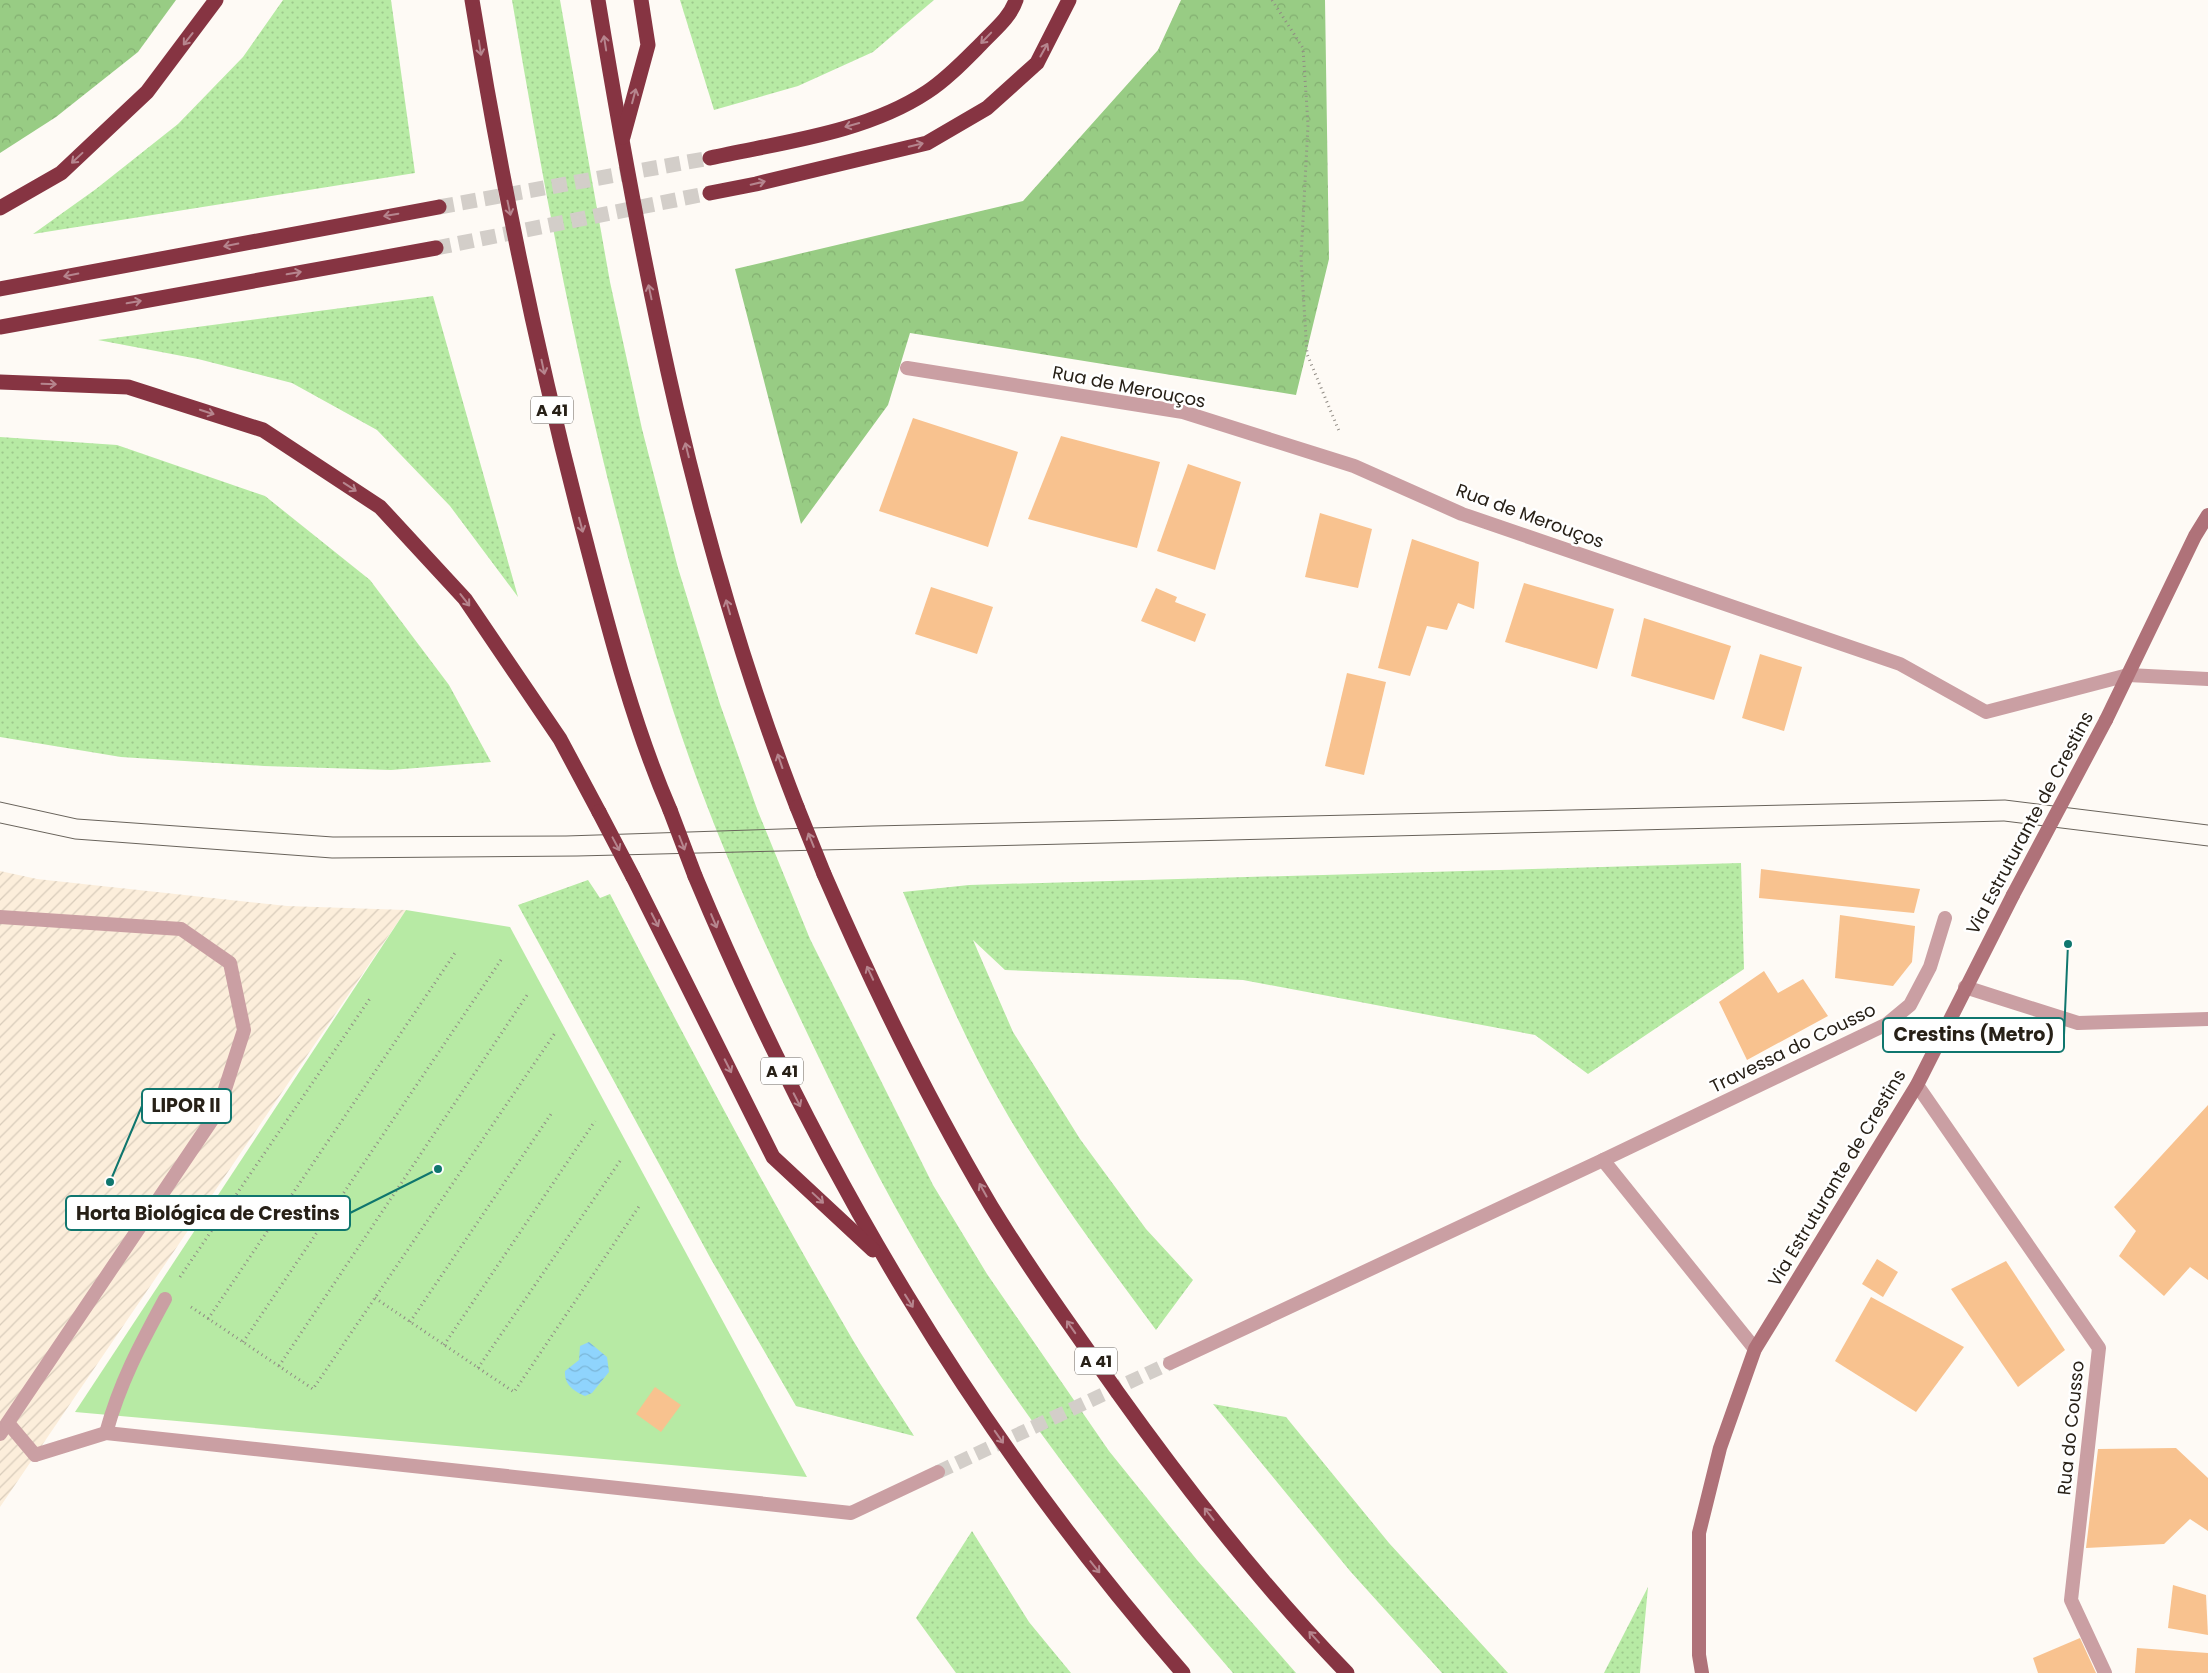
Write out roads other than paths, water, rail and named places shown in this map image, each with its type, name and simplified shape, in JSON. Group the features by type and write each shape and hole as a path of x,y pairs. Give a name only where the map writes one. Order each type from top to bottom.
{"highway":[{"path":"0,208 61,173 147,92 216,0"},
{"name":"A 41","path":"472,0 493,129 555,424 623,674 648,754 695,876 770,1047 823,1150 884,1260 974,1402 1064,1528 1144,1629 1183,1673"},
{"name":"A 41","path":"598,0 621,143 672,392 702,510 749,673 797,807 824,874 890,1018 944,1121 991,1205 1045,1291 1164,1456 1244,1559 1347,1673"},
{"path":"621,143 648,45 641,0"},
{"path":"710,158 828,132 877,117 928,92 1012,12 1016,0"},
{"path":"710,193 756,184 927,143 987,108 1037,63 1064,14 1068,0"},
{"path":"0,289 439,207"},
{"path":"0,326 436,248"},
{"path":"0,382 128,387 263,430 380,507 465,599 560,739 634,877 774,1157 884,1260"}],"main road":[{"name":"Via Estruturante de Crestins","path":"1702,1673 1699,1654 1699,1533 1720,1448 1755,1348 1917,1085 1964,987 2106,720 2195,536 2208,514"}],"street":[{"name":"Rua de Merouços","path":"907,368 1183,412 1354,466 1462,514 1900,664 1986,712 2128,675"},
{"path":"2128,675 2208,679"},
{"path":"0,917 181,929 230,963 244,1030 218,1110 4,1429 35,1455 106,1433 851,1513 938,1472"},
{"name":"Travessa do Cousso","path":"1170,1363 1603,1160 1887,1024 1910,1005 1930,967 1945,918"},
{"path":"1964,987 2078,1023 2208,1019"},
{"name":"Rua do Cousso","path":"1917,1085 2099,1348 2071,1600 2105,1673"},
{"path":"1603,1160 1755,1348"},
{"path":"106,1433 120,1387 134,1354 167,1296"}],"water":[{"path":"589,1342 607,1357 609,1372 592,1393 585,1396 570,1386 566,1380 565,1371 579,1360 580,1346"}],"tunnel":[{"path":"439,207 710,158"},
{"path":"436,248 710,193"},
{"path":"938,1472 1170,1363"}],"tram line":[{"path":"0,802 77,819 333,837 566,836 873,826 2005,800 2208,825"},
{"path":"0,823 75,839 332,858 577,856 2004,821 2208,846"}],"place":[{"name":"Crestins (Metro)","path":"2068,944"},
{"name":"Horta Biológica de Crestins","path":"438,1169"},
{"name":"LIPOR II","path":"110,1182"}]}
